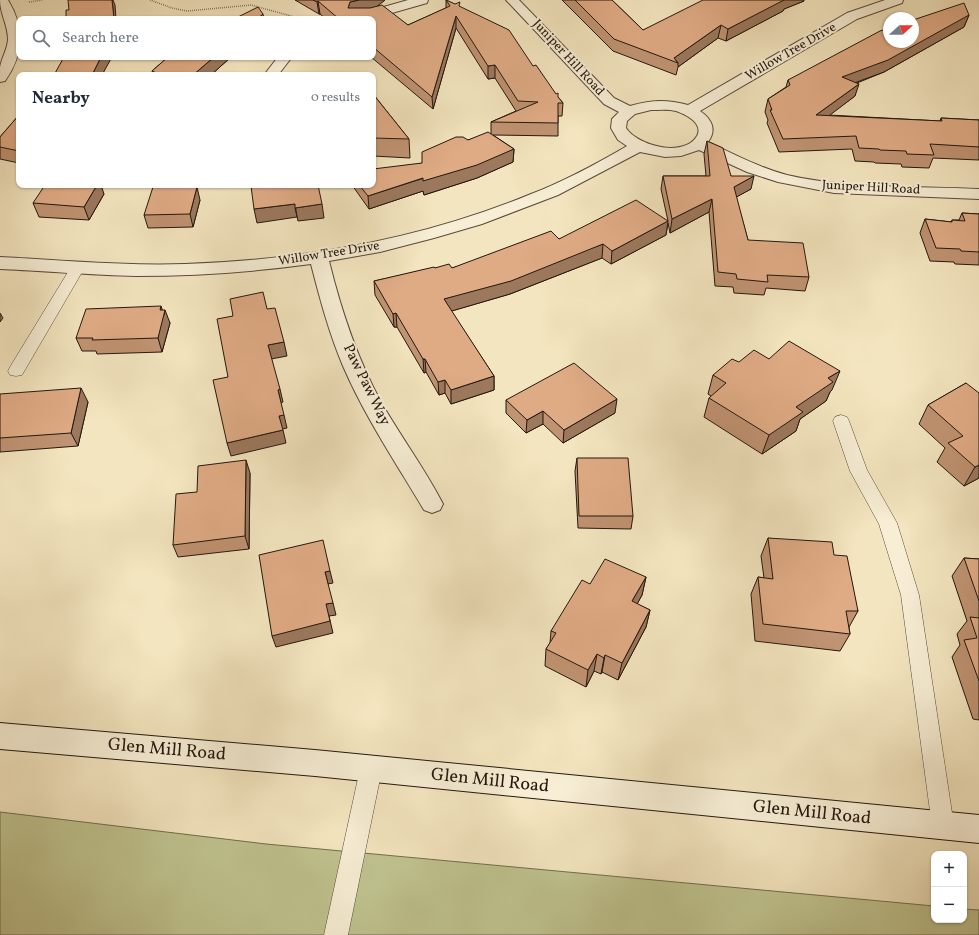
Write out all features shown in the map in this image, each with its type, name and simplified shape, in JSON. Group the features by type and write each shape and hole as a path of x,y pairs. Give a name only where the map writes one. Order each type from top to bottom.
{"street":[{"path":"0,78 6,70 15,43 15,30 12,17 2,0"},
{"path":"367,16 422,0"},
{"name":"Juniper Hill Road","path":"512,0 609,101 628,111"},
{"name":"Willow Tree Drive","path":"689,111 852,16 897,0"},
{"path":"273,72 281,60"},
{"path":"650,105 676,107 689,111 701,120 707,131 705,138 699,144 690,149 671,152 651,151 638,147 627,141 620,133 617,125 620,118 628,111 638,107 650,105"},
{"name":"Juniper Hill Road","path":"699,144 753,169 771,175 784,179 834,188 979,194"},
{"name":"Willow Tree Drive","path":"0,263 172,270 245,266 318,259 421,237 483,218 558,189 638,147"},
{"name":"Paw Paw Way","path":"318,259 336,321 354,367 379,415 432,504"},
{"name":"Glen Mill Road","path":"0,736 315,763 371,770 979,829"}],"lane":[{"path":"16,371 78,267"},
{"path":"841,420 859,471 888,523 910,595 943,826"},
{"path":"336,935 371,770"}],"path":[{"path":"150,0 172,8 188,11 251,5 291,16"}],"green space":[{"path":"0,812 266,844 931,906 931,923 967,923 967,909 979,910 979,935 0,935"}],"building":[{"path":"68,0 112,0 114,16 66,16 66,10 69,10"},
{"path":"313,0 359,0 350,2 348,8 370,8 382,5 408,25 450,6 446,0 455,4 460,2 459,6 509,30 533,66 536,65 556,94 558,93 558,97 563,103 558,103 558,123 491,122 538,102 518,101 495,65 488,66 456,16 432,97 376,50 376,16 336,16 318,1"},
{"path":"575,0 612,0 643,30 703,0 784,0 728,29 721,25 674,58 678,63 614,39"},
{"path":"964,3 969,15 919,43 919,18"},
{"path":"258,7 263,14 261,16 240,16"},
{"path":"883,30 883,48 910,48 888,60 842,77 859,84 816,115 942,121 941,118 979,120 979,147 930,144 934,155 907,154 906,151 859,148 856,136 783,139 770,110 772,110 768,99 790,85 788,80"},
{"path":"62,60 100,60 94,72 56,72"},
{"path":"165,60 210,60 196,72 152,71"},
{"path":"376,98 409,139 376,138"},
{"path":"16,118 16,150 0,147 0,137"},
{"path":"488,132 514,149 477,165 423,181 423,178 368,196 361,188 376,188 376,169 422,163 422,152 456,137 463,137 468,140"},
{"path":"707,141 723,148 731,176 754,176 734,187 748,240 803,243 809,277 767,275 768,282 737,279 736,274 718,272 712,199 672,219 663,176 710,176"},
{"path":"43,188 95,188 84,207 33,203"},
{"path":"153,188 197,188 190,214 144,215"},
{"path":"251,188 319,188 322,204 295,208 295,204 254,209"},
{"path":"636,200 668,221 612,251 603,244 511,281 444,299 494,376 451,390 445,380 438,382 396,313 393,314 374,281 449,264 452,268 551,231 559,239"},
{"path":"962,213 979,214 979,252 961,251 960,249 936,248 925,219 952,222 952,220 965,221"},
{"path":"263,292 267,309 275,308 284,342 268,345 280,389 278,390 284,415 279,416 283,430 227,443 213,380 228,377 217,319 233,316 230,299"},
{"path":"161,306 160,310 165,310 158,338 92,340 93,338 76,338 86,309"},
{"path":"789,341 840,371 828,378 833,382 796,407 803,412 769,435 709,398 726,383 713,375 732,359 739,362 754,350 769,359"},
{"path":"574,363 617,399 564,430 543,411 527,420 506,400"},
{"path":"966,383 979,393 979,465 975,467 948,443 963,436 928,405"},
{"path":"81,388 71,433 0,438 0,394"},
{"path":"577,458 628,458 633,516 579,516"},
{"path":"246,460 245,536 173,545 176,494 197,492 198,466"},
{"path":"768,538 832,542 834,555 847,556 858,611 846,611 850,634 763,624 758,577 773,579"},
{"path":"323,540 330,571 325,572 333,603 326,604 330,621 272,636 259,555"},
{"path":"964,558 979,559 979,601"},
{"path":"605,559 646,577 632,601 650,610 622,663 605,655 604,658 597,654 588,670 546,649 556,633 551,631 582,580 590,584"},
{"path":"970,617 979,618 979,681 964,640 977,638"}]}
